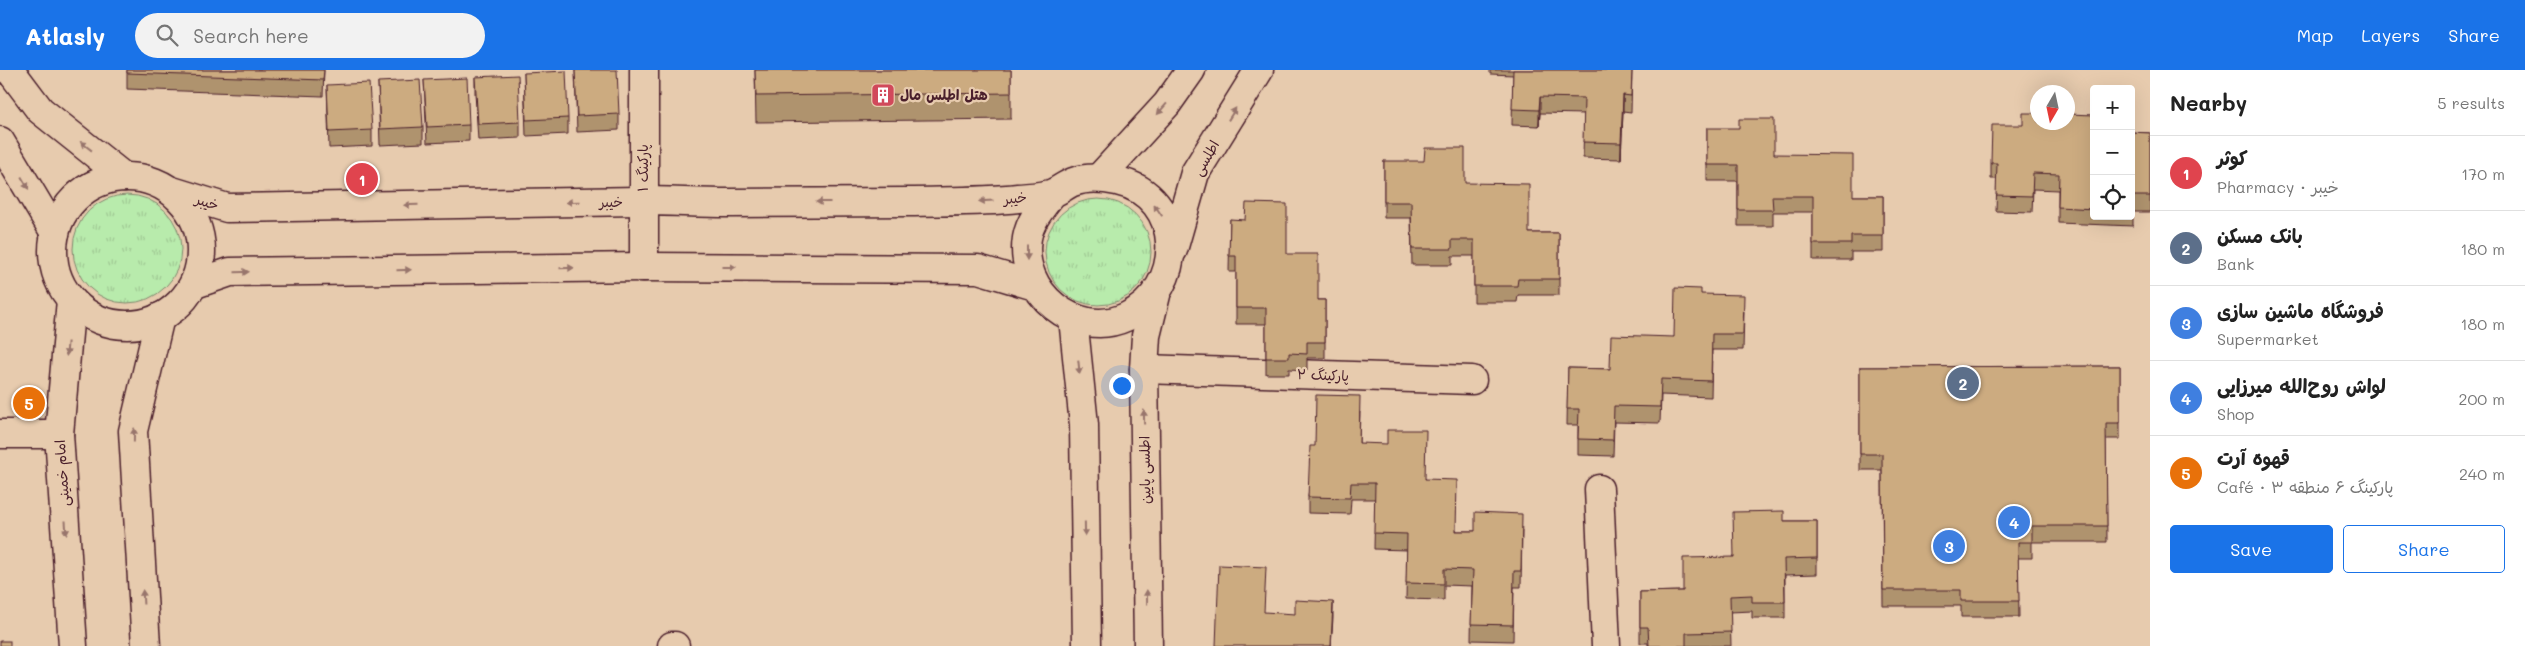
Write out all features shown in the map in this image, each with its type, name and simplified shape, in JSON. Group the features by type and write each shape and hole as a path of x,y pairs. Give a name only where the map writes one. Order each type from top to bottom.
{"street":[{"path":"10,70 40,110 124,177"},
{"name":"پارکینگ ۱","path":"644,70 644,267"},
{"path":"1098,178 1166,104 1192,70"},
{"name":"اطلسی","path":"1171,254 1195,174 1259,70"},
{"path":"0,141 54,233"},
{"path":"124,177 149,180 172,191 189,209 199,232 201,258 195,284 181,302 160,317 137,324 112,324 90,315 71,300 58,280 53,256 54,233 64,211 80,193 101,181 124,177"},
{"path":"1098,178 1122,182 1142,192 1158,209 1169,230 1171,254 1167,276 1156,295 1139,311 1119,320 1096,323 1073,318 1051,306 1035,286 1027,263 1027,238 1036,214 1052,194 1074,182 1098,178"},
{"name":"خیبر","path":"172,191 228,208 643,201 728,203 987,201 1052,194"},
{"path":"195,284 230,272 644,267 978,269 1035,286"},
{"name":"اطلسی پایین","path":"1148,646 1144,369 1146,336 1156,295"},
{"name":"امام خمینی","path":"71,300 60,434 74,646"},
{"path":"146,646 133,431 160,317"},
{"path":"1073,318 1084,425 1087,646"},
{"name":"پارکینگ ۲","path":"1144,369 1472,380"},
{"path":"0,434 60,434"},
{"path":"1599,489 1606,646"}],"green space":[{"path":"127,195 148,199 166,210 177,228 181,249 177,270 166,288 148,299 127,303 106,299 88,288 77,270 73,249 77,228 88,210 106,199"},
{"path":"1098,199 1118,203 1136,214 1147,232 1151,252 1147,272 1136,290 1118,301 1098,305 1078,301 1060,290 1049,272 1045,252 1049,232 1060,214 1078,203"}],"building":[{"path":"127,70 324,70 323,80 127,73"},
{"path":"575,70 617,70 619,114 577,116"},
{"path":"755,70 1011,70 1011,93 756,96"},
{"path":"1513,70 1632,70 1631,96 1623,95 1621,143 1583,142 1584,98 1540,97 1539,110 1512,109"},
{"path":"566,71 568,118 526,120 524,73"},
{"path":"518,75 520,122 478,124 475,77"},
{"path":"467,78 469,125 427,127 424,80"},
{"path":"420,80 423,127 380,129 378,82"},
{"path":"369,83 372,130 329,132 327,85"},
{"path":"2023,113 2030,113 2030,130 2075,130 2075,114 2090,115 2090,209 2058,207 2059,174 2033,173 2032,196 1996,195 1997,163 1991,163 1992,125 2023,125"},
{"path":"1739,119 1774,119 1774,154 1853,155 1853,196 1883,196 1883,236 1851,236 1851,244 1813,244 1813,196 1772,196 1773,210 1738,210 1738,165 1707,165 1707,128 1739,128"},
{"path":"2135,132 2150,133 2150,196 2135,196"},
{"path":"1425,148 1465,148 1465,183 1529,184 1529,233 1559,233 1559,279 1518,279 1517,286 1474,286 1474,240 1452,240 1452,249 1412,249 1411,202 1384,202 1384,161 1424,161"},
{"path":"1246,203 1287,204 1287,254 1318,254 1318,300 1325,300 1325,342 1307,342 1307,354 1289,353 1289,358 1266,358 1266,308 1236,308 1236,256 1229,256 1230,219 1245,220"},
{"path":"1675,288 1701,289 1701,294 1744,295 1743,334 1712,334 1711,381 1661,379 1660,407 1614,406 1613,440 1578,439 1579,409 1567,409 1568,368 1610,369 1611,335 1674,337"},
{"path":"2120,366 2120,423 2106,423 2107,526 2032,526 2032,542 2018,542 2019,601 1961,601 1961,590 1883,590 1882,454 1860,454 1860,367"},
{"path":"1316,395 1360,396 1359,443 1387,444 1387,430 1426,430 1425,479 1457,480 1456,531 1475,531 1475,512 1522,514 1521,571 1514,571 1513,625 1471,624 1473,570 1444,569 1444,584 1406,583 1407,534 1374,533 1375,483 1351,483 1350,498 1308,497 1310,446 1315,446"},
{"path":"1784,511 1784,521 1817,521 1817,558 1784,559 1785,602 1752,602 1752,595 1730,596 1731,632 1686,633 1686,646 1649,646 1648,627 1640,627 1640,592 1683,591 1683,558 1734,557 1733,512"},
{"path":"1219,565 1266,567 1264,612 1295,614 1295,600 1333,602 1331,646 1216,646"},
{"path":"0,641 10,641 10,646 0,646"}],"place":[{"name":"هتل اطلس مال","path":"883,95"},
{"name":"کوثر","path":"362,179"},
{"name":"بانک مسکن","path":"1963,383"},
{"name":"قهوه آرت","path":"29,403"},
{"name":"لواش روح‌الله میرزایی","path":"2014,522"},
{"name":"فروشگاه ماشین سازی","path":"1949,546"}]}
